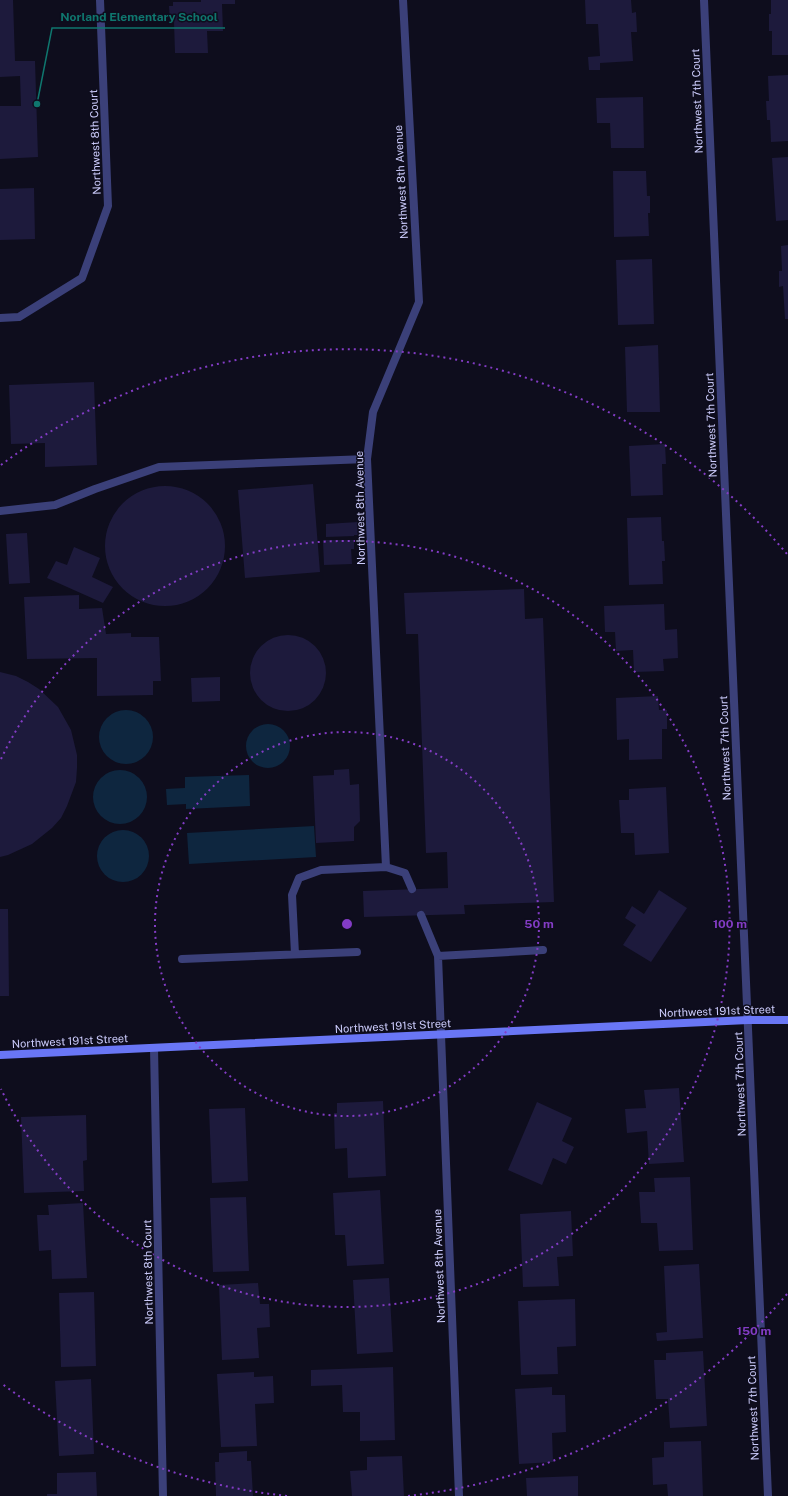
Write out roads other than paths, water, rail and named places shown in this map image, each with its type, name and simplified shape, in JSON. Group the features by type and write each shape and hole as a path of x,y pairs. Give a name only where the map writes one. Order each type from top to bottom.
{"street":[{"name":"Northwest 8th Court","path":"0,318 19,317 82,278 108,206 100,0"},
{"name":"Northwest 8th Avenue","path":"386,866 367,459 373,412 419,302 403,0"},
{"name":"Northwest 7th Court","path":"704,0 768,1496"},
{"path":"0,511 55,504 159,467 367,459"},
{"path":"295,954 292,895 299,878 321,870 386,866 405,873 412,889"},
{"path":"421,915 438,956 543,950"},
{"path":"182,959 357,952"},
{"name":"Northwest 8th Avenue","path":"438,956 459,1496"},
{"name":"Northwest 191st Street","path":"0,1055 748,1020 788,1020"},
{"name":"Northwest 8th Court","path":"154,1048 163,1496"}],"water":[{"path":"126,710 136,712 145,718 151,727 153,737 151,747 145,756 136,762 126,764 116,762 107,756 101,747 99,737 101,727 107,718 116,712"},
{"path":"268,724 280,728 286,734 290,746 286,758 280,764 268,768 256,764 250,758 246,746 250,734 256,728"},
{"path":"120,770 130,772 139,778 145,787 147,797 145,807 139,816 130,822 120,824 110,822 101,816 95,807 93,797 95,787 101,778 110,772"},
{"path":"249,775 250,806 186,809 186,804 167,805 166,789 185,788 185,777"},
{"path":"314,826 316,857 189,864 187,833"},
{"path":"118,830 128,830 142,837 149,851 149,861 142,875 128,882 118,882 108,878 101,871 97,861 97,851 101,841 108,834"}],"place":[{"name":"Norland Elementary School","path":"37,104"}]}
